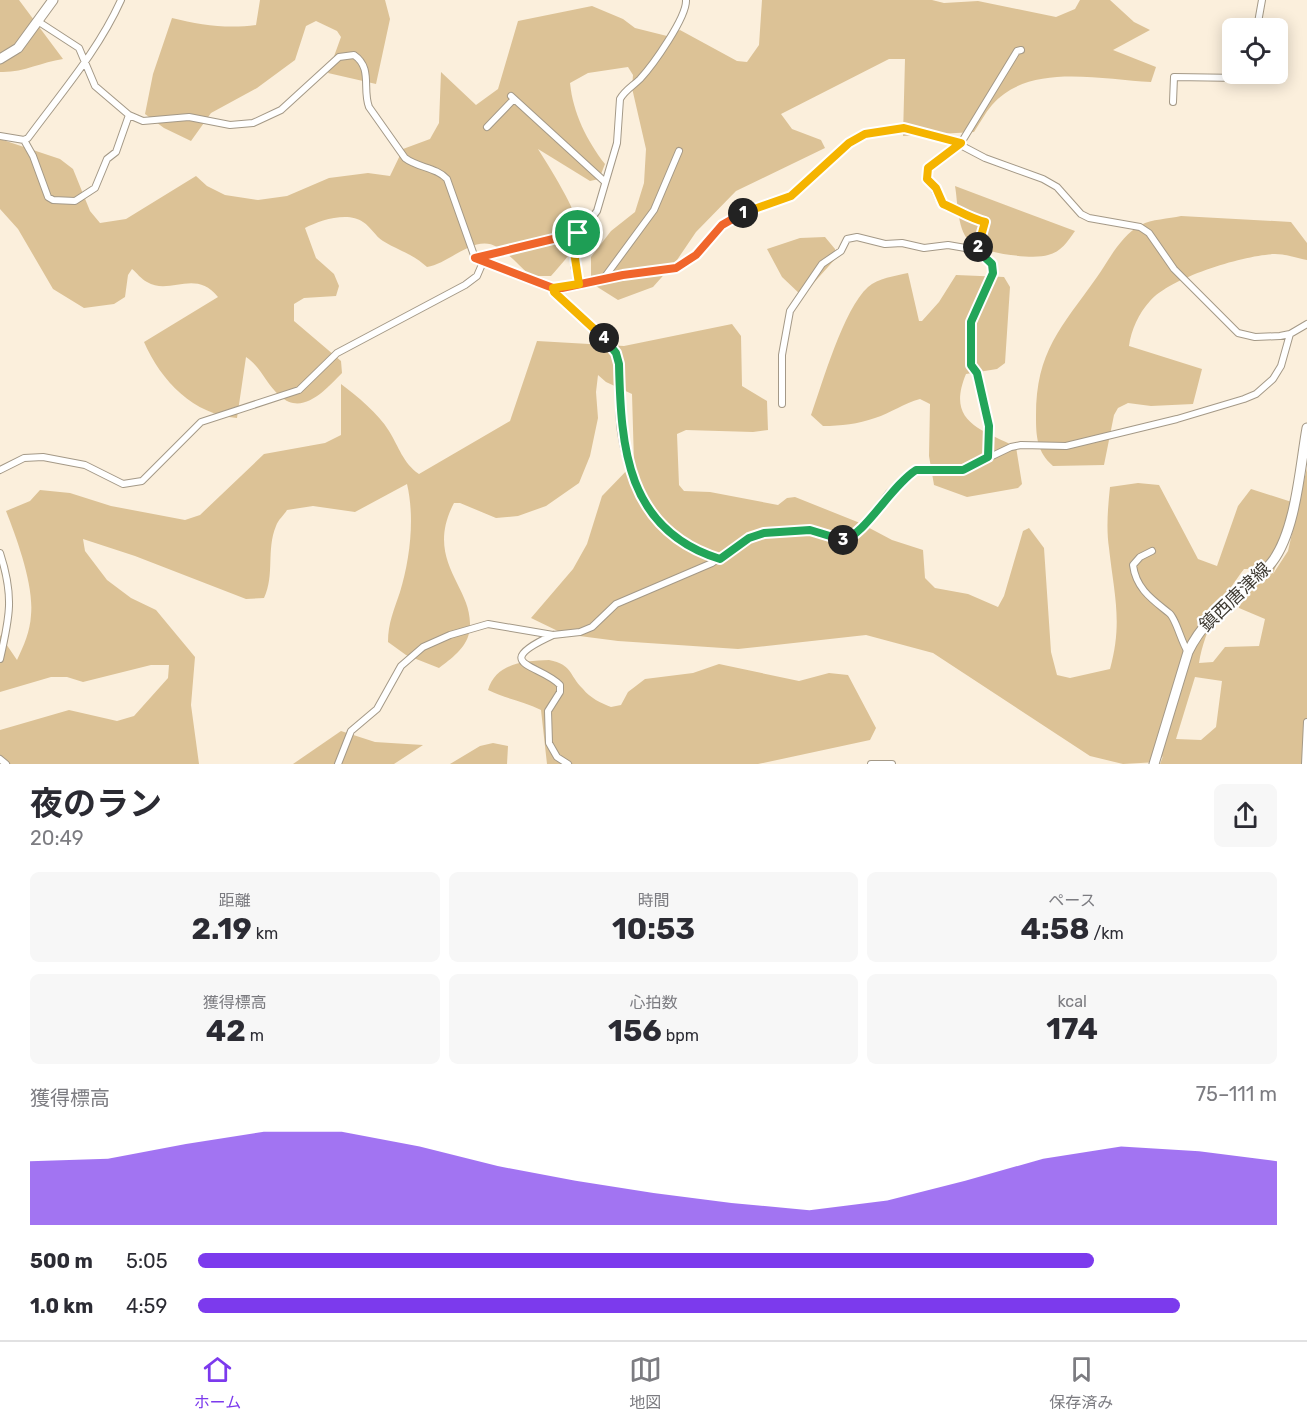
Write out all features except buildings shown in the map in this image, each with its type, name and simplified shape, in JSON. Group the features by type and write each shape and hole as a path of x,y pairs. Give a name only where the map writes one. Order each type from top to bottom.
{"main road":[{"path":"0,59 18,48 53,0"},
{"name":"鎮西唐津線","path":"1154,764 1188,652 1206,621 1262,574 1281,547 1291,513 1307,428"}],"street":[{"path":"24,140 86,60 110,25 121,0"},
{"path":"579,284 574,252 578,233 597,211 617,143 620,99 641,78 683,15 686,0"},
{"path":"1259,18 1262,0"},
{"path":"39,22 73,43 86,60 95,86 129,115 143,121 155,122 189,117 230,125 253,123 281,110 339,57 354,55 365,68 366,98 369,107 405,158 422,167 441,172 447,179 475,258 525,275 553,288 668,270 685,264 731,218 791,196 849,143 865,134 904,128 961,143 985,158 1043,179 1057,187 1081,214 1140,227 1149,233 1174,270 1238,333 1255,337 1290,334 1307,324"},
{"path":"977,250 985,222 966,217 958,210 943,204 936,188 927,179 928,168 961,143 1017,51 1021,50"},
{"path":"1173,102 1174,77 1222,78"},
{"path":"487,127 512,98 604,181"},
{"path":"24,140 48,197 53,200 75,201 96,188 107,159 116,152 129,115"},
{"path":"0,136 24,140"},
{"path":"603,279 654,210 679,151"},
{"path":"475,258 578,233"},
{"path":"782,404 782,355 790,311 822,264 841,251 847,239 857,237 885,244 902,243 924,248 948,245 977,250 992,264 993,273 971,322 971,365 977,373 989,426 988,457"},
{"path":"0,470 24,458 43,457 85,465 123,484 142,481 201,422 299,390 338,353 465,285 477,276 483,262"},
{"path":"553,288 554,292 610,343 616,353 621,430 634,478 646,507 669,531 705,554 720,559"},
{"path":"568,764 557,757 549,743 548,711 560,692 560,685 554,679 527,668 523,662 523,655 528,646 553,635 586,630 616,604 720,559 749,538 764,533 810,530 834,539 849,539 858,533 889,493 916,470 963,470 988,457 1021,445 1066,446 1177,419 1244,399 1256,394 1273,379 1281,366 1290,334"},
{"path":"1152,551 1140,557 1133,565 1134,572 1149,599 1170,613 1181,642 1188,652"},
{"path":"0,553 8,579 10,600 0,659"},
{"path":"338,764 346,738 384,700 405,661 423,647 450,635 488,624 553,635"},
{"path":"1305,764 1307,722"},
{"path":"0,759 6,764"},
{"path":"871,764 892,764"}],"shaded area":[{"path":"0,0 19,0 63,59 16,71 0,72"},
{"path":"260,0 385,0 390,19 376,84 328,73 341,37 337,31 316,21 306,26 295,60 257,88 211,113 191,141 164,128 145,114 153,74 172,18 214,26 256,25"},
{"path":"762,0 932,0 944,3 978,1 1056,17 1075,9 1080,0 1110,0 1134,22 1150,30 1113,50 1156,67 1151,82 1067,77 1045,78 1025,83 1007,92 992,105 974,132 903,136 905,59 889,59 781,114 792,129 821,140 825,148 736,191 696,232 677,260 653,287 618,300 591,283 591,257 611,231 635,212 644,183 646,149 632,88 633,75 628,67 588,73 570,83 574,105 582,126 592,146 605,164 599,179 590,181 538,149 575,215 579,233 568,256 551,276 530,276 506,253 489,244 471,246 444,261 427,267 383,241 366,224 357,219 334,218 311,225 305,228 316,258 334,274 339,286 336,296 304,298 294,304 294,321 341,361 342,373 314,398 306,402 289,402 280,396 246,357 237,418 207,410 181,394 160,370 144,342 218,297 209,289 200,284 191,283 156,285 145,281 132,269 128,275 125,297 114,304 84,308 53,289 18,229 0,209 0,139 60,159 73,169 90,211 100,223 126,219 196,176 207,186 225,195 258,200 287,196 329,178 368,173 390,176 403,149 430,139 439,123 441,72 476,105 498,89 518,21 592,6 623,19 635,28 667,36 680,30 737,61 747,62 759,45"},
{"path":"955,186 1075,231 1060,249 1053,254 1041,256 1008,255 977,247 966,238 963,231"},
{"path":"1181,216 1291,222 1307,243 1307,260 1275,254 1245,258 1191,276 1160,292 1139,316 1129,346 1202,369 1193,404 1151,406 1128,403 1118,408 1114,415 1104,465 1053,466 1038,444 1036,416 1040,374 1053,341 1127,235 1145,223"},
{"path":"825,237 835,249 836,258 802,296 782,277 767,249 800,238"},
{"path":"908,273 919,321 922,321 939,302 956,275 1004,277 1010,287 1005,363 997,369 966,374 960,403 970,422 990,435 1016,447 1022,484 1018,488 967,497 934,485 929,456 930,404 920,399 881,416 836,426 823,426 811,415 842,329 859,298 868,287 877,281"},
{"path":"732,324 741,336 742,386 767,401 768,430 753,432 686,430 677,434 679,485 684,491 710,492 778,505 787,498 795,497 860,523 892,540 923,550 925,578 935,588 968,594 998,607 1004,596 1023,531 1029,528 1044,548 1051,652 1057,675 1070,678 1110,669 1114,652 1117,622 1108,533 1110,487 1138,483 1159,485 1198,559 1217,566 1238,506 1251,489 1298,504 1273,574 1288,551 1307,468 1307,764 1160,764 1163,756 1158,762 1123,764 1090,756 933,653 866,635 738,649 618,641 564,634 531,618 573,569 587,544 602,496 634,463 632,394 606,382 598,375 596,392 598,418 590,456 579,483 546,506 518,516 496,518 460,503 454,503 446,524 444,543 447,559 470,617 469,633 461,648 439,668 406,655 388,642 390,623 404,579 409,552 411,511 407,484 355,512 313,506 287,510 277,524 273,535 269,580 264,598 246,599 135,556 83,539 85,551 107,580 131,598 156,610 195,657 191,705 199,764 0,764 0,730 69,710 117,721 134,716 168,678 169,665 151,665 83,682 67,677 51,677 0,692 0,635 17,660 28,633 31,615 27,576 20,548 6,511 30,501 40,490 70,493 111,506 185,520 200,515 264,454 325,443 341,435 341,384 379,418 405,460 419,474 510,421 537,341 624,346","holes":["1244,569 1256,569 1270,575 1238,601 1239,608 1265,619 1259,646 1225,647 1213,662 1199,663 1216,613","1195,677 1222,681 1216,727 1201,740 1176,739"]},
{"path":"549,660 566,667 589,695 611,707 621,705 628,692 645,679 693,673 719,664 799,681 829,673 848,675 876,728 870,740 758,764 547,764 541,710 488,690 497,674 512,665"},
{"path":"341,731 375,742 423,745 394,764 293,764"},
{"path":"493,743 508,746 507,764 450,764 480,746"}],"route":[{"path":"578,233 475,258 525,275 553,288 558,288 562,288 641,272 668,270 685,264 696,255 731,218 791,196 849,143 865,134 904,128 961,143 928,168 927,179 936,188 939,200 943,204 958,210 966,217 985,222 986,226 977,250 985,255 992,264 993,273 971,322 971,365 977,373 989,426 988,457 963,470 924,469 916,470 904,477 858,533 849,539 834,539 821,532 810,530 764,533 749,538 720,559 705,554 669,531 653,517 646,507 624,446 621,430 619,364 616,353 610,343 554,292 553,288 579,284 574,266 578,233"}]}
